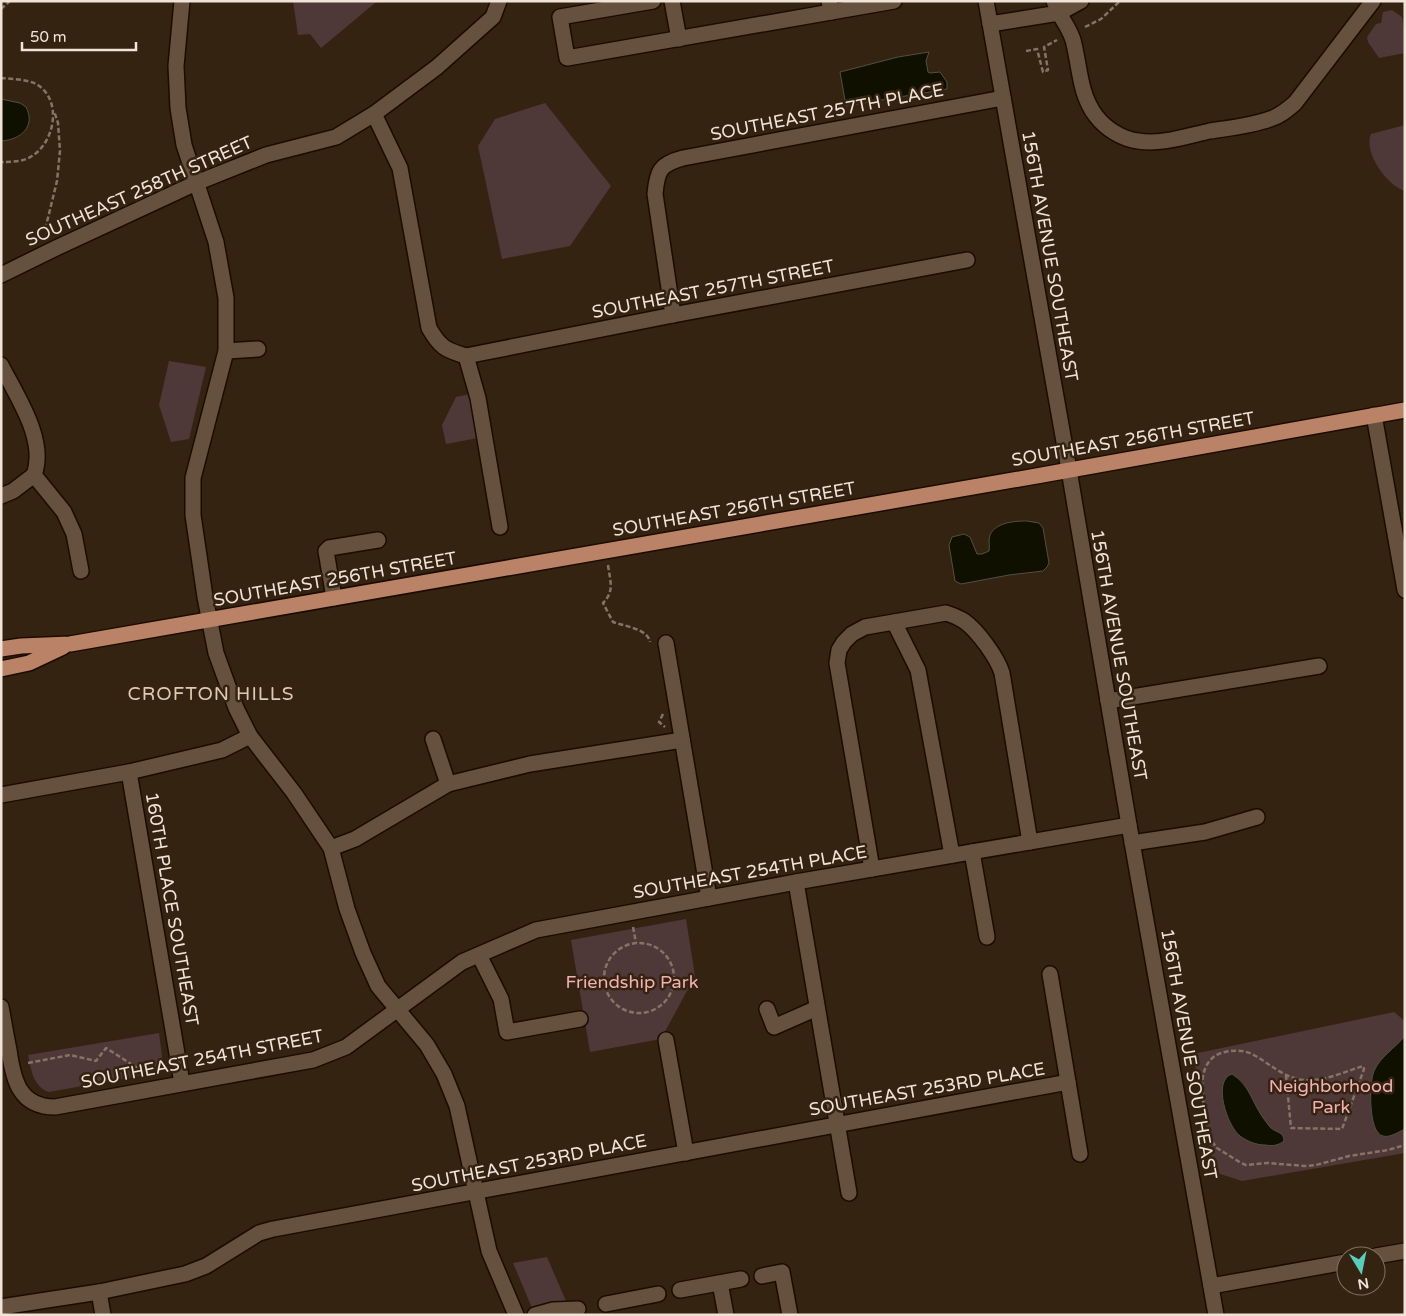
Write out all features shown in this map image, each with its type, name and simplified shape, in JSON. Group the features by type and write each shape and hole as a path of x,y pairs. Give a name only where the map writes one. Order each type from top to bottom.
{"main road":[{"name":"SOUTHEAST 256TH STREET","path":"1,649 21,646 70,644 1405,410"},
{"name":"SOUTHEAST 256TH STREET","path":"1,669 28,663 70,644"}],"street":[{"path":"182,1 176,66 178,108 184,145 216,242 226,298 226,351 192,478 193,516 216,653 236,708 250,736 294,793 331,848 348,909 363,953 378,986 427,1045 444,1074 457,1106 489,1251 516,1315"},
{"name":"SOUTHEAST 258TH STREET","path":"1,276 56,248 196,183 266,155 336,137 374,114 437,67 492,17 499,1"},
{"path":"653,1 560,17 567,58 679,39 830,7 894,1"},
{"path":"672,1 679,39"},
{"name":"156TH AVENUE SOUTHEAST","path":"986,1 1216,1315"},
{"path":"990,24 1080,1"},
{"path":"1057,7 1069,30 1083,90 1090,108 1097,118 1112,131 1128,139 1153,142 1269,120 1279,115 1295,103 1373,1"},
{"name":"SOUTHEAST 257TH PLACE","path":"674,315 655,194 656,181 667,162 1003,98"},
{"path":"374,114 400,168 429,328 435,340 443,348 466,356 478,398 500,527"},
{"name":"SOUTHEAST 257TH STREET","path":"466,356 967,260"},
{"path":"226,351 258,349"},
{"path":"1,365 32,427 38,457 34,476 13,491 1,496"},
{"path":"1374,415 1405,590"},
{"path":"34,476 57,502 68,519 75,540 81,571"},
{"path":"334,598 326,551 328,548 378,540"},
{"path":"872,869 837,663 840,650 844,642 852,634 865,627 946,612 966,622 998,661 1002,673 1030,842"},
{"path":"894,622 918,670 952,855"},
{"path":"658,645 682,740 709,898"},
{"path":"1108,701 1320,666"},
{"path":"1,795 129,772 222,750 250,736"},
{"path":"433,739 448,784"},
{"path":"331,848 355,839 448,784 530,764 682,740"},
{"name":"160TH PLACE SOUTHEAST","path":"129,772 182,1083"},
{"path":"1132,843 1205,832 1256,817"},
{"name":"SOUTHEAST 254TH PLACE","path":"398,1008 462,962 536,930 796,882 1129,825"},
{"path":"972,852 986,937"},
{"path":"796,882 849,1193"},
{"path":"479,955 501,999 507,1032 580,1019"},
{"path":"1050,974 1080,1154"},
{"name":"SOUTHEAST 254TH STREET","path":"1,1007 13,1074 18,1088 39,1106 54,1107 313,1060 346,1047 398,1008"},
{"path":"767,1009 774,1027 817,1008"},
{"path":"666,1040 686,1152"},
{"name":"SOUTHEAST 253RD PLACE","path":"4,1306 98,1292 185,1274 206,1266 259,1233 273,1229 476,1193 686,1152 1068,1082"},
{"path":"1386,1254 1405,1251"},
{"path":"1211,1286 1336,1264"},
{"path":"762,1276 782,1272 790,1315"},
{"path":"680,1290 741,1279"},
{"path":"720,1283 726,1315"},
{"path":"98,1292 103,1315"},
{"path":"606,1304 630,1307 658,1294"},
{"path":"535,1315 553,1310 578,1309"}],"path":[{"path":"1,9 10,1"},
{"path":"1,78 28,81 36,84 43,89 53,107 58,123 60,151 56,181 46,226 56,248"},
{"path":"1,162 25,160 42,148 50,130 53,107"},
{"path":"607,550 611,590 610,596 603,603 613,622 645,633 658,645"},
{"path":"663,714 659,722 682,740"},
{"path":"636,943 649,944 662,951 670,961 674,975 673,988 666,1001 656,1009 642,1014 628,1012 616,1006 608,995 604,981 605,968 612,956 622,947 636,943"},
{"path":"28,1063 70,1055 96,1061 106,1048 150,1076"},
{"path":"1286,1075 1291,1128 1342,1129 1364,1069 1363,1066 1327,1078 1303,1080 1286,1075 1246,1052 1229,1051 1219,1054 1205,1068 1202,1084 1211,1140 1217,1148 1241,1164 1268,1163 1305,1166 1405,1145"}],"green space":[{"path":"293,1 380,1 375,3 321,48 310,34 298,35"},
{"path":"1392,10 1402,17 1405,33 1405,53 1379,58 1368,42 1367,37 1376,24 1381,23 1383,12"},
{"path":"545,103 611,186 570,246 502,259 478,146 495,119"},
{"path":"1405,125 1405,191 1391,183 1384,176 1373,159 1369,141 1371,134"},
{"path":"169,361 206,367 189,439 171,442 159,405"},
{"path":"470,394 478,438 446,444 442,425 456,397"},
{"name":"Friendship Park","path":"686,919 695,976 661,1039 590,1052 571,940"},
{"name":"Neighborhood Park","path":"1394,1012 1405,1021 1405,1153 1242,1181 1214,1172 1193,1054"},
{"path":"159,1033 163,1064 160,1072 49,1092 39,1086 32,1072 28,1055"},
{"path":"547,1257 572,1315 535,1315 513,1263"}],"shaded area":[{"path":"929,52 926,61 928,72 940,72 947,82 947,89 846,106 840,72 898,57"},
{"path":"1,99 20,103 26,107 29,120 25,131 20,135 1,141"},
{"path":"1027,521 1039,523 1043,528 1049,563 1043,571 961,584 955,581 949,545 952,537 964,534 970,537 977,554 982,554 989,551 990,535 997,527 1012,522"},
{"path":"1405,1036 1405,1129 1383,1136 1378,1133 1372,1117 1372,1077 1380,1061"},
{"path":"1232,1074 1243,1083 1260,1113 1271,1128 1281,1134 1284,1141 1270,1146 1258,1144 1246,1140 1235,1131 1226,1114 1222,1094 1226,1078"}],"district":[{"name":"CROFTON HILLS","path":"211,694"}]}
